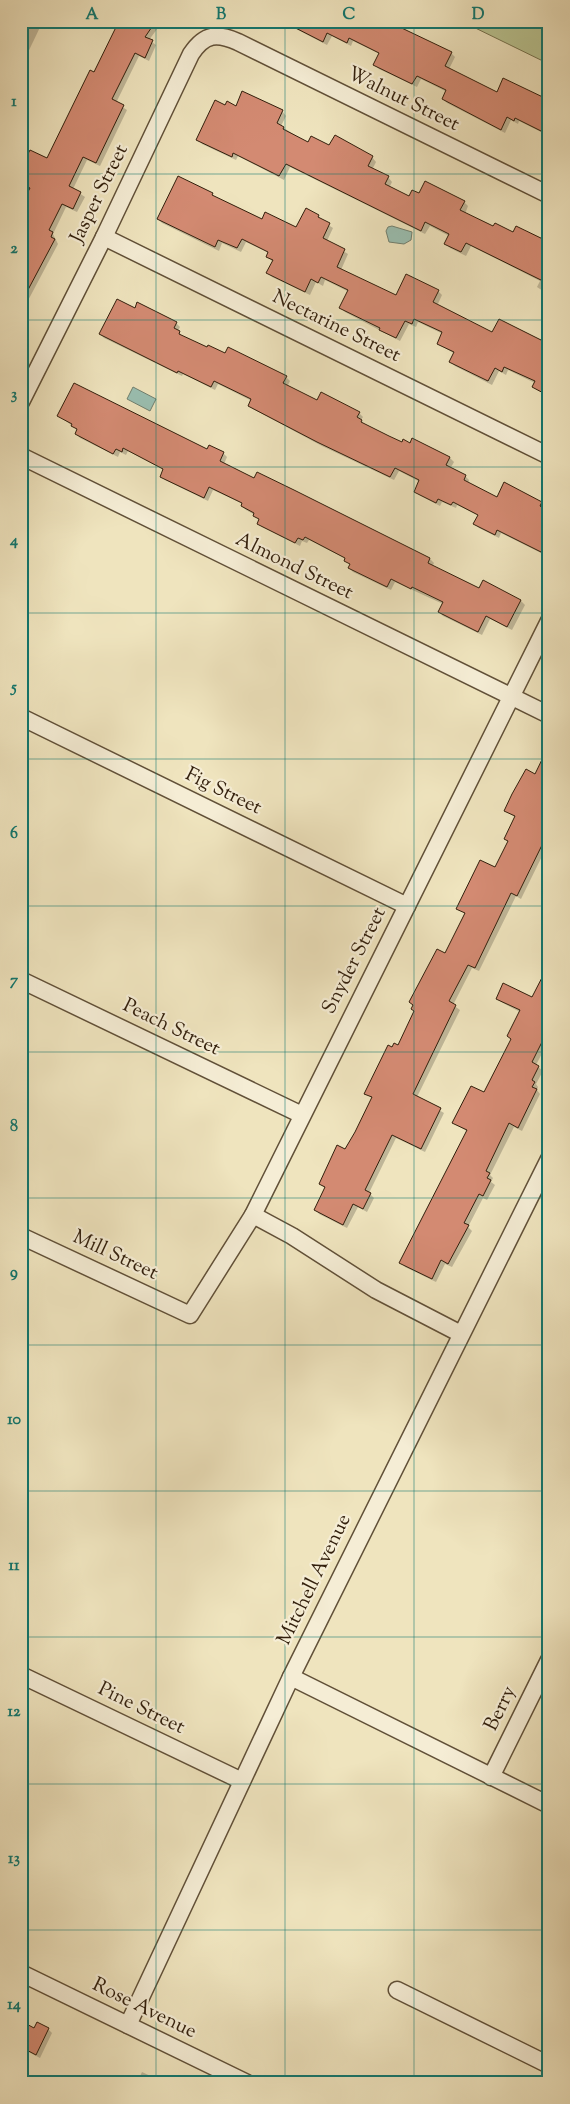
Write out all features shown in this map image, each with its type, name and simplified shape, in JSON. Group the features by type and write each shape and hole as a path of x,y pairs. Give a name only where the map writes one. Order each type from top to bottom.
{"street":[{"name":"Jasper Street","path":"21,402 104,237 196,46 202,40 220,36 238,42"},
{"name":"Walnut Street","path":"238,42 549,195"},
{"name":"Nectarine Street","path":"104,237 549,456"},
{"name":"Almond Street","path":"21,456 549,715"},
{"name":"Snyder Street","path":"190,1316 253,1215 549,621"},
{"name":"Fig Street","path":"21,717 407,906"},
{"name":"Peach Street","path":"21,980 302,1115"},
{"name":"Mitchell Avenue","path":"128,2025 291,1678 460,1334 549,1158"},
{"path":"253,1215 292,1236 376,1290 460,1334"},
{"name":"Mill Street","path":"21,1236 190,1316"},
{"name":"Berry","path":"491,1777 549,1660"},
{"name":"Pine Street","path":"21,1675 242,1781"},
{"path":"291,1678 549,1805"},
{"name":"Rose Avenue","path":"21,1973 247,2083"},
{"path":"396,1990 549,2065"}],"green space":[{"path":"461,21 549,21 549,64"}],"shaded area":[{"path":"392,226 412,232 411,240 404,244 389,242 386,231 388,227"},
{"path":"133,387 156,399 150,411 127,399"}],"building":[{"path":"119,21 156,21 145,37 153,40 145,58 135,53 112,99 124,105 96,163 83,157 69,186 81,192 73,209 62,204 49,230 53,232 51,237 55,239 21,303 21,205 30,188 21,184 21,167 30,150 47,158 90,70 94,72"},
{"path":"282,21 387,21 452,52 445,66 497,92 503,78 549,100 549,135 515,118 514,121 507,117 501,130 442,99 446,90 417,76 412,84 373,65 379,53 349,38 347,43 327,33 323,42"},
{"path":"242,91 283,110 277,123 284,127 283,129 308,142 311,136 329,145 335,135 373,156 368,166 389,176 385,184 409,196 412,190 419,193 425,181 465,201 460,210 493,226 495,223 513,232 516,226 549,242 549,284 466,243 461,252 444,244 449,234 425,222 421,231 286,164 279,176 233,153 232,157 196,140 215,100 225,105 227,101 236,106"},
{"path":"178,176 262,219 265,212 296,227 306,208 330,223 323,238 345,249 337,267 396,295 406,274 439,290 433,302 492,332 499,319 549,344 549,396 532,387 535,381 504,367 502,372 495,368 488,381 449,362 454,352 437,344 442,332 414,319 412,324 405,321 396,338 379,330 380,328 339,308 348,290 321,277 318,283 311,279 305,292 266,273 273,260 266,257 268,252 242,239 237,248 218,240 215,247 157,219"},
{"path":"117,299 135,308 137,302 177,322 174,328 180,331 179,334 207,347 208,345 225,353 228,347 287,376 283,383 317,400 321,392 360,412 357,417 362,420 361,422 389,436 402,442 403,439 410,443 412,438 450,457 446,465 466,475 464,480 497,497 504,482 542,502 540,506 545,509 543,512 549,515 549,536 541,552 497,530 495,535 473,524 478,515 453,502 451,505 438,499 436,503 414,492 419,480 395,468 390,477 248,406 251,399 214,381 211,387 178,371 177,373 99,334"},
{"path":"74,383 207,449 209,445 224,452 220,461 254,478 257,472 294,490 430,558 428,563 479,588 483,580 521,600 507,627 486,616 478,632 438,612 443,602 391,579 387,587 348,568 350,564 344,561 345,558 305,537 303,540 298,538 295,543 257,524 259,519 253,516 254,513 241,506 242,503 209,487 204,498 160,477 163,469 123,448 122,452 116,449 113,454 75,434 77,429 71,426 72,424 57,416"},
{"path":"549,745 549,841 545,839 517,896 511,893 475,968 468,965 449,1001 456,1005 413,1094 441,1108 421,1149 392,1135 365,1190 371,1193 363,1209 353,1204 343,1225 314,1210 325,1187 319,1184 337,1145 345,1149 355,1132 372,1097 364,1094 388,1045 392,1047 394,1043 398,1045 414,1011 411,1009 413,1005 409,1002 437,949 445,953 465,913 456,909 480,860 495,867 508,841 504,839 515,816 504,811 512,794 526,769 535,774"},
{"path":"549,964 549,1028 532,1062 539,1066 532,1080 535,1082 532,1087 537,1089 518,1128 509,1123 486,1171 490,1173 487,1178 491,1180 483,1196 479,1194 464,1223 469,1225 448,1264 441,1260 432,1279 399,1263 467,1130 452,1123 471,1086 484,1092 511,1039 507,1036 520,1010 496,999 503,983 532,997"},
{"path":"21,2021 34,2028 37,2022 49,2028 36,2055 21,2047"}]}
